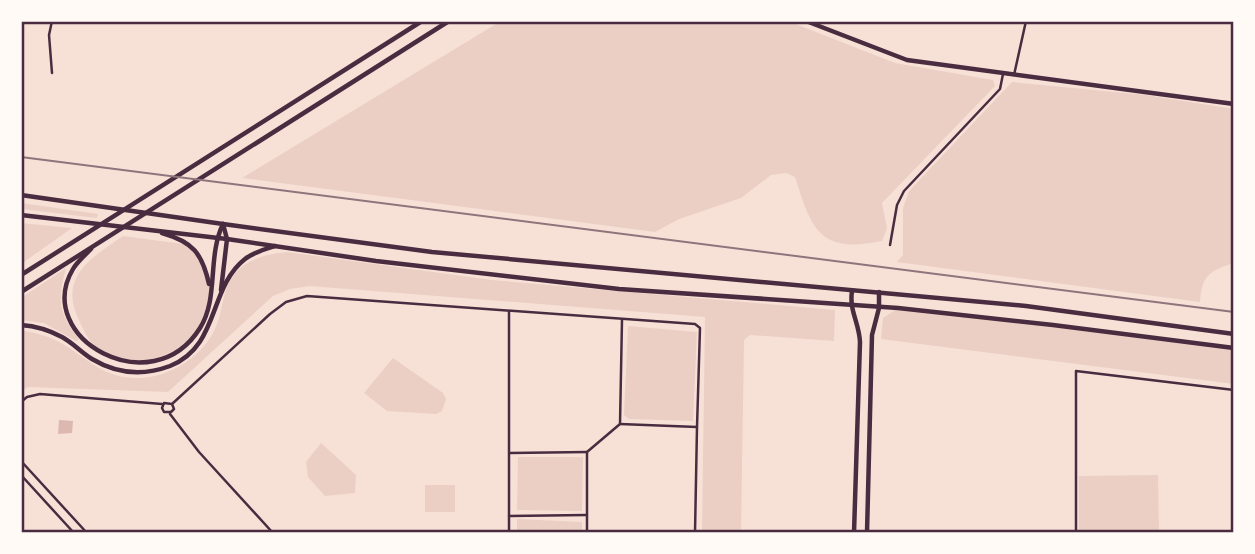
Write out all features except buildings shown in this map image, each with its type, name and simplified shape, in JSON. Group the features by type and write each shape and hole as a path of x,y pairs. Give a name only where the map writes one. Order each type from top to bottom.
{"main road":[{"path":"21,275 422,21"},
{"path":"21,292 449,21"},
{"path":"806,21 907,60 1234,104"},
{"path":"21,195 432,252 1026,306 1234,334"},
{"path":"21,215 619,289 879,308 1053,325 1234,348"},
{"path":"99,241 74,268 65,291 66,303 77,332 88,344 108,357 138,363 157,360 176,352 200,328 210,302 216,238 223,224"},
{"path":"222,295 227,239 223,224"},
{"path":"151,230 176,237 191,245 202,259 210,289"},
{"path":"21,325 50,331 92,359 118,371 155,371 174,364 199,344 233,271 247,258 275,246"},
{"path":"852,291 850,306 860,333 854,533"},
{"path":"867,533 872,335 879,308 879,292"}],"street":[{"path":"52,21 49,35 52,73"},
{"path":"1014,75 1026,21"},
{"path":"890,245 897,205 904,191 1000,89 1003,74"},
{"path":"172,404 270,314 295,299 320,297 695,324 700,328 695,533"},
{"path":"509,312 509,533"},
{"path":"620,424 622,319"},
{"path":"1076,533 1076,371 1234,390"},
{"path":"21,402 27,397 40,394 163,404 167,401 174,409 169,413"},
{"path":"163,404 164,412 169,413 199,452 274,533"},
{"path":"510,453 587,452 620,424 697,427"},
{"path":"587,452 587,533"},
{"path":"21,461 87,533"},
{"path":"21,475 75,533"},
{"path":"509,516 587,516"}],"shaded area":[{"path":"501,21 788,21 895,63 993,80 995,86 882,203 887,228 882,241 861,244 844,244 821,234 807,211 795,177 786,173 771,175 741,198 679,219 655,232 242,178"},
{"path":"1012,82 1146,95 1234,109 1234,263 1208,275 1200,302 897,262 903,255 903,208 909,191"},
{"path":"21,203 98,214 97,218 21,209"},
{"path":"21,223 72,228 21,264"},
{"path":"123,236 191,245 203,267 210,289 209,306 204,321 195,334 170,353 139,361 110,358 101,354 93,345 79,320 74,305 75,280 89,261"},
{"path":"287,252 492,280 835,310 834,341 750,335 744,340 741,533 702,533 705,317 309,286 290,289 273,296 168,392 28,387 21,391 21,330 56,341 115,375 138,378 162,374 185,363 205,346 217,324 225,293 234,274 257,258"},
{"path":"66,268 61,305 67,321 79,339 76,341 44,323 21,320 21,298"},
{"path":"898,308 1234,348 1234,384 881,339 883,318"},
{"path":"628,326 697,332 693,421 629,419 624,415"},
{"path":"393,358 443,393 446,399 442,411 436,414 387,411 364,393"},
{"path":"59,420 73,421 72,433 58,434"},
{"path":"321,443 356,475 355,493 325,496 308,477 306,462"},
{"path":"518,457 583,457 582,511 517,510"},
{"path":"1158,475 1159,533 1079,533 1079,476"},
{"path":"425,485 455,485 455,512 425,512"},
{"path":"517,519 582,522 582,533 517,533"}],"railway":[{"path":"21,157 1234,312"}]}
